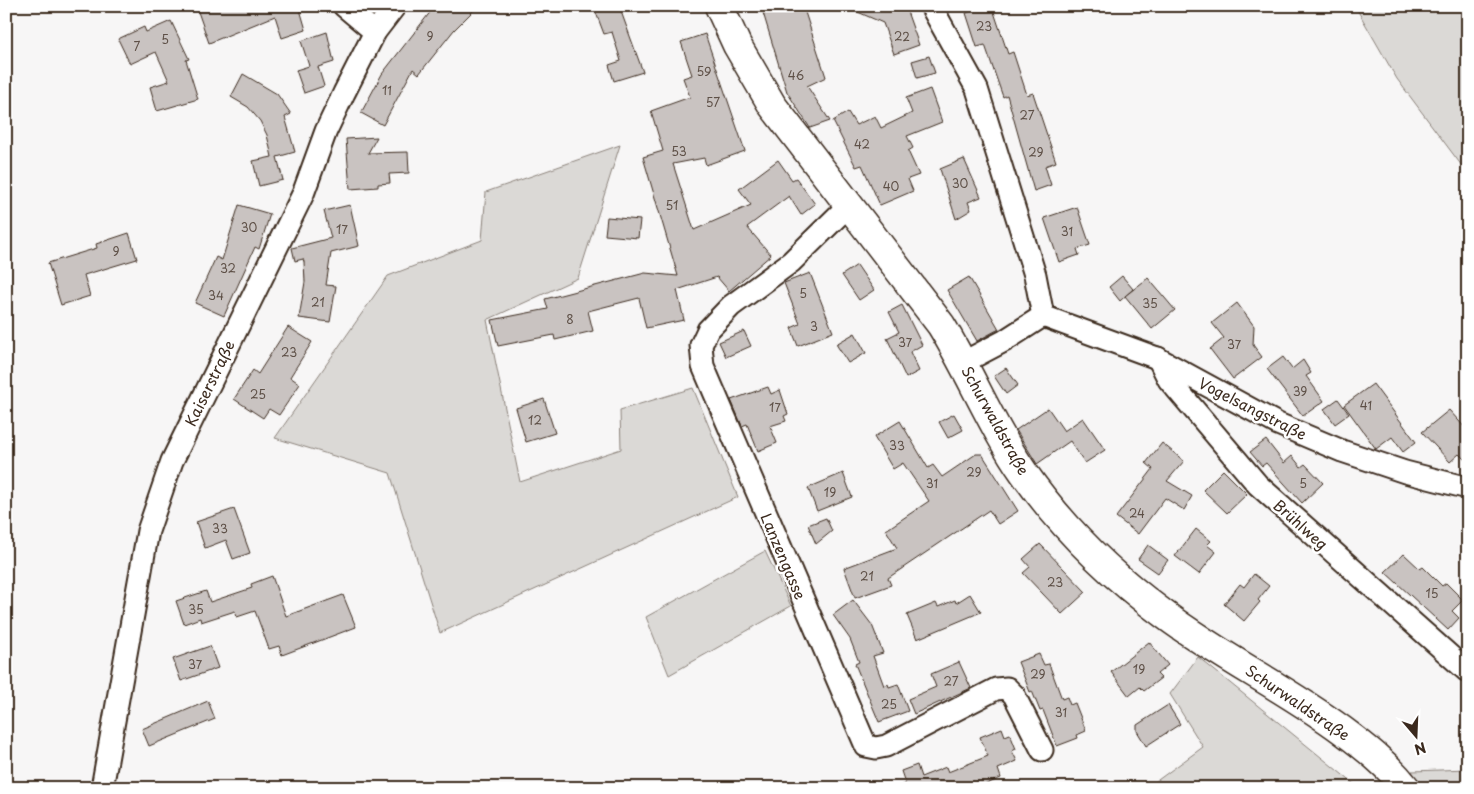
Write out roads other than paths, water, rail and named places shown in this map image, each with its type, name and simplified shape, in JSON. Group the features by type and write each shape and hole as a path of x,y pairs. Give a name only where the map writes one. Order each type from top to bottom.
{"main road":[{"name":"Schurwaldstraße","path":"719,6 737,44 772,105 941,325 964,362 1024,474 1086,546 1165,615 1306,703 1361,744 1397,777 1406,788"}],"street":[{"path":"344,6 376,32"},
{"name":"Kaiserstraße","path":"102,788 148,531 172,462 303,194 326,130 376,32 395,6"},
{"path":"931,6 977,89 1035,275 1043,316 1004,341 964,362"},
{"name":"Lanzengasse","path":"849,205 791,262 731,306 708,330 700,346 703,366 866,746 876,748 886,746 996,689 1007,688 1014,695 1042,750"},
{"name":"Vogelsangstraße","path":"1043,316 1158,358 1278,424 1342,451 1405,472 1468,488"},
{"name":"Brühlweg","path":"1158,358 1169,380 1258,485 1466,671"}]}
